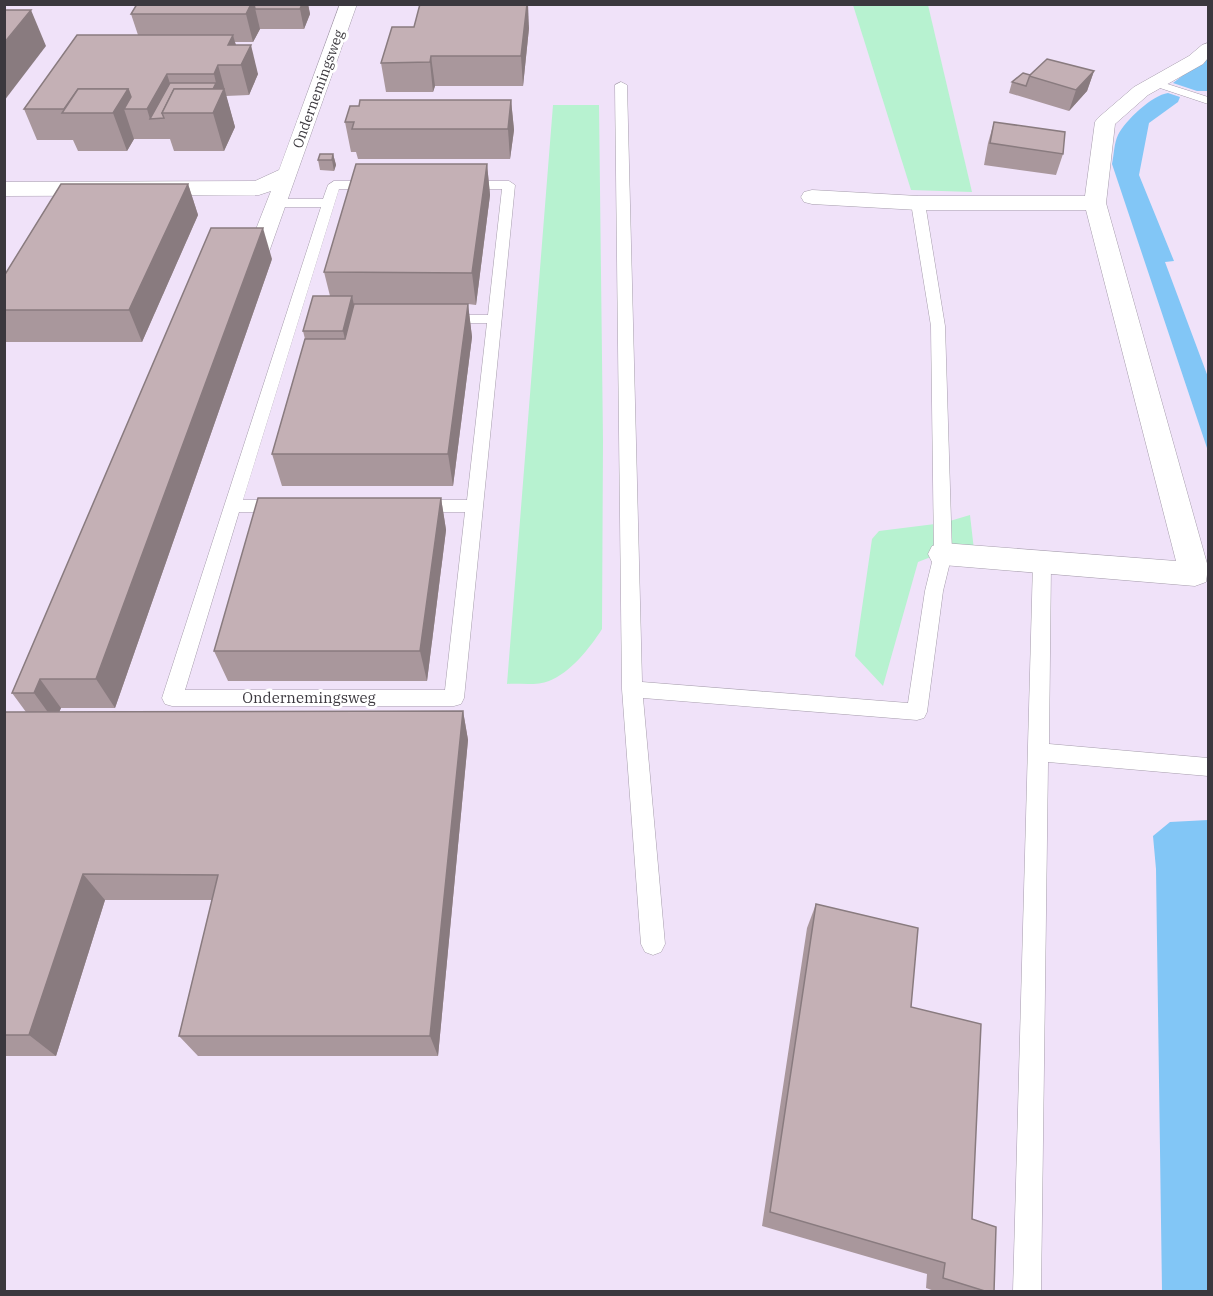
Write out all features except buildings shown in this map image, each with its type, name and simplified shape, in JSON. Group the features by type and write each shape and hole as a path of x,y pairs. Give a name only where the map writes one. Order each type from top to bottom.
{"street":[{"name":"Ondernemingsweg","path":"261,248 349,4"},
{"path":"942,554 1195,574 1095,203 1105,122 1141,91 1196,60 1209,49"},
{"path":"4,189 259,188 288,174"},
{"path":"812,197 918,203 1095,203"}],"lane":[{"path":"1155,83 1209,101"},
{"path":"621,85 632,688 653,944"},
{"name":"Ondernemingsweg","path":"334,185 509,185 454,698 172,698 234,506 298,320 328,203 334,185"},
{"path":"278,203 328,203"},
{"path":"632,688 917,711 934,591 942,554 938,326 918,203"},
{"path":"435,319 495,319"},
{"path":"234,506 303,506"},
{"path":"394,506 475,506"},
{"path":"1027,1292 1042,562"},
{"path":"1038,752 1209,767"}],"shaded area":[{"path":"5,5 1208,5 1208,1291 5,1291"}],"green space":[{"path":"853,5 928,5 972,192 911,190"},
{"path":"553,105 599,105 603,441 602,629 579,659 557,677 539,683 507,684"},
{"path":"970,515 974,550 936,555 918,562 883,686 855,656 872,539 879,531 943,523"}],"water":[{"path":"1208,56 1208,91 1197,91 1173,83"},
{"path":"1168,93 1180,97 1178,102 1149,123 1139,175 1174,261 1165,262 1208,377 1208,451 1112,164 1117,138 1122,129 1147,103"},
{"path":"1208,820 1208,1291 1162,1291 1156,869 1153,836 1170,822"}]}
